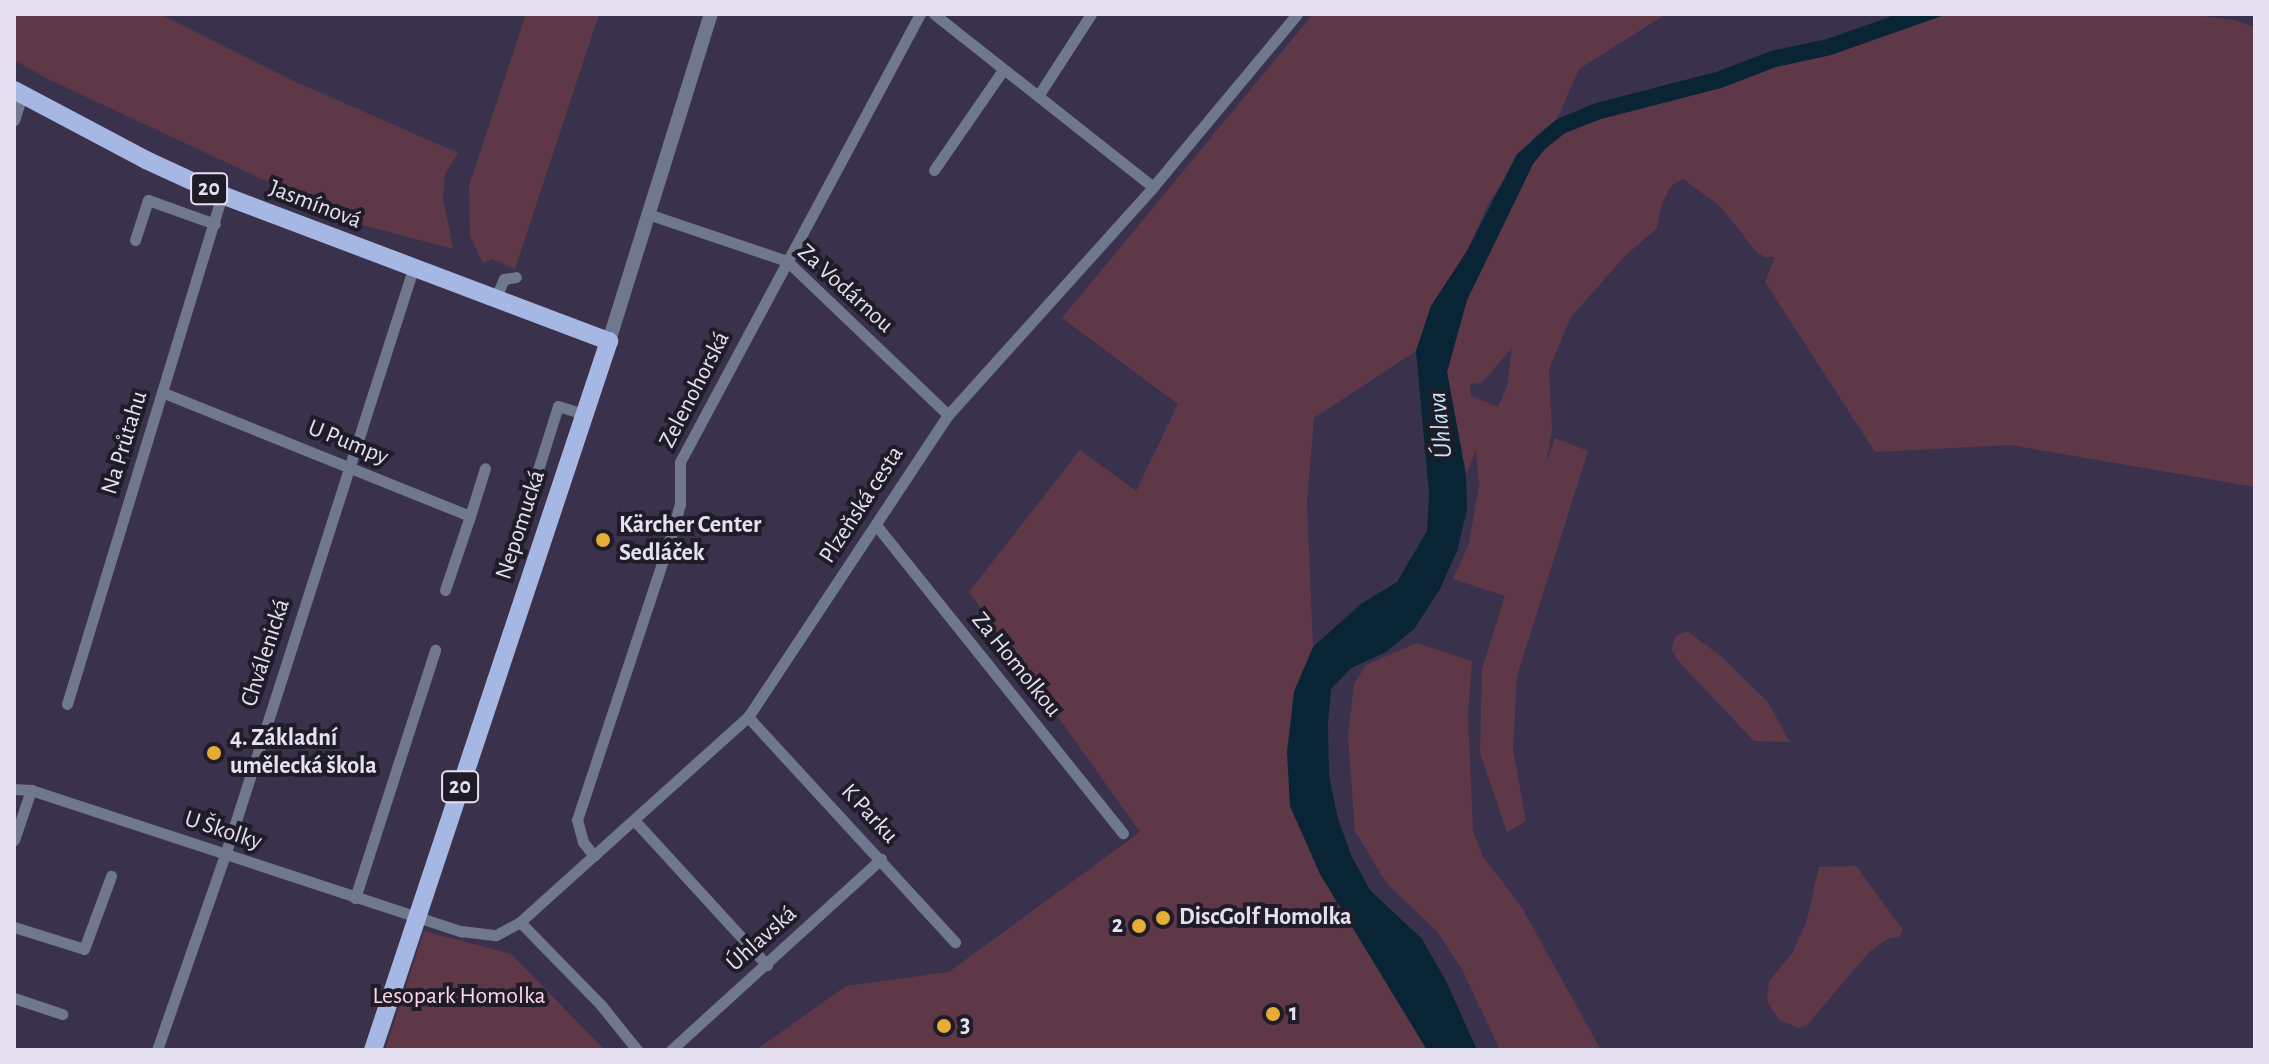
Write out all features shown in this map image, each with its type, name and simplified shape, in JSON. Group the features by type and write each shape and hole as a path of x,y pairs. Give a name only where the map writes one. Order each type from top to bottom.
{"main road":[{"name":"Jasmínová","path":"18,93 146,160 222,195 609,341"},
{"name":"Nepomucká","path":"373,1050 609,341"}],"street":[{"name":"Nepomucká","path":"609,341 711,14"},
{"name":"Zelenohorská","path":"594,856 583,842 577,820 674,526 680,504 680,462 920,14"},
{"path":"934,14 1153,187"},
{"path":"1038,96 1091,14"},
{"name":"Plzeňská cesta","path":"417,917 461,931 496,935 520,922 748,717 948,415 1153,187 1293,15"},
{"path":"934,170 1003,70"},
{"path":"14,120 18,93"},
{"name":"Na Průtahu","path":"67,704 222,195"},
{"path":"135,240 148,200 215,224"},
{"name":"Za Vodárnou","path":"648,214 787,261 948,415"},
{"name":"Chválenická","path":"157,1050 225,855 413,269"},
{"path":"495,299 504,279 516,277"},
{"name":"U Pumpy","path":"164,393 470,516"},
{"path":"518,533 558,406 584,414"},
{"path":"445,590 485,468"},
{"name":"Za Homolkou","path":"876,525 1123,833"},
{"path":"355,898 435,650"},
{"name":"K Parku","path":"748,717 955,942"},
{"name":"U Školky","path":"14,789 31,790 417,917"},
{"path":"14,840 31,790"},
{"path":"634,820 767,965"},
{"name":"Úhlavská","path":"671,1050 881,859"},
{"path":"14,927 84,949 111,876"},
{"path":"520,922 601,1005 637,1050"},
{"path":"14,998 62,1014"}],"green space":[{"path":"14,14 160,14 287,78 458,153 445,174 443,198 453,249 356,223 48,79 14,60"},
{"path":"526,14 599,14 515,269 493,259 483,263 470,236 469,186"},
{"path":"1313,14 1666,14 1579,69 1557,119 1535,136 1489,202 1467,251 1431,306 1416,351 1314,418 1307,502 1313,647 1294,692 1290,806 1320,874 1427,1050 756,1050 846,986 949,972 1140,832 969,592 1080,450 1136,491 1178,404 1062,318"},
{"path":"1947,14 2185,14 2234,20 2255,27 2255,487 2010,445 1875,452 1765,282 1775,257 1764,257 1755,250 1720,206 1683,179 1671,186 1662,203 1657,228 1624,257 1571,317 1549,369 1552,431 1546,464 1555,438 1588,451 1517,676 1513,750 1526,821 1507,832 1480,753 1482,669 1505,596 1453,579 1469,544 1479,485 1476,450 1466,475 1447,372 1467,300 1533,164 1544,149 1565,133 1601,119 1721,88 1776,67 1831,55","holes":["1512,348 1507,386 1498,407 1471,396 1470,384 1482,383"]},
{"path":"1687,631 1722,657 1767,701 1790,742 1754,741 1680,663 1671,649 1676,636"},
{"path":"1417,643 1472,661 1468,714 1473,831 1483,857 1521,906 1601,1050 1500,1050 1463,971 1437,931 1387,884 1355,831 1348,737 1354,684 1366,665"},
{"path":"1856,866 1903,930 1899,937 1887,939 1869,952 1808,1024 1799,1028 1779,1020 1767,1001 1769,981 1793,952 1806,923 1819,867"},
{"name":"Lesopark Homolka","path":"424,931 511,954 605,1050 385,1050"}],"water":[{"name":"Úhlava","path":"1898,14 1947,14 1831,55 1776,67 1721,88 1601,119 1565,133 1545,149 1533,164 1467,300 1447,372 1466,475 1467,510 1457,551 1440,589 1414,629 1386,652 1351,668 1331,689 1328,724 1329,776 1338,819 1352,857 1370,890 1422,939 1446,981 1477,1050 1427,1050 1320,874 1290,806 1287,752 1294,692 1313,647 1361,604 1397,582 1427,531 1429,493 1416,351 1431,306 1467,251 1517,154 1557,119 1596,103 1716,72 1771,51 1827,39"}],"place":[{"name":"Kärcher Center Sedláček","path":"603,540"},
{"name":"4. Základní umělecká škola","path":"214,753"},
{"name":"DiscGolf Homolka","path":"1163,918"},
{"name":"2","path":"1139,926"},
{"name":"1","path":"1273,1014"},
{"name":"3","path":"944,1026"}]}
